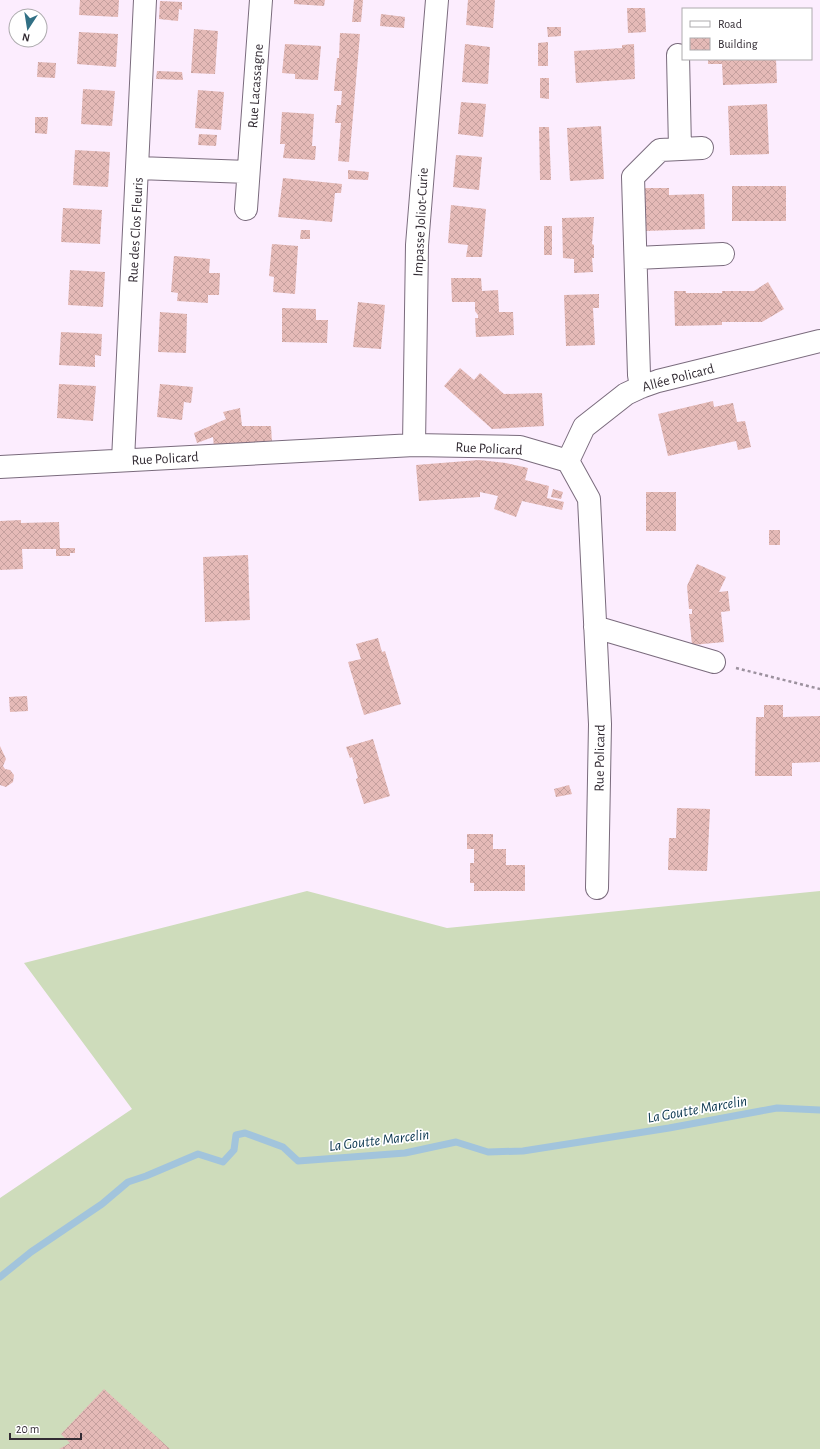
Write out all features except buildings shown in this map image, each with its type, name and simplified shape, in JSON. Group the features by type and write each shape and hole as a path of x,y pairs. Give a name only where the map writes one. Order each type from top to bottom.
{"street":[{"name":"Rue des Clos Fleuris","path":"123,460 145,0"},
{"name":"Rue Lacassagne","path":"246,209 248,172 253,129 261,0"},
{"name":"Impasse Joliot-Curie","path":"414,445 417,245 437,0"},
{"path":"678,55 680,149"},
{"path":"641,387 633,177 660,150 702,148"},
{"path":"138,168 248,172"},
{"path":"636,258 723,254"},
{"name":"Allée Policard","path":"568,461 584,427 626,394 658,381 820,341"},
{"name":"Rue Policard","path":"0,467 414,445 520,447 568,461 589,499 600,724 597,888"},
{"path":"595,628 714,662"}],"path":[{"path":"714,662 820,689"}],"green space":[{"path":"307,891 447,928 820,891 820,1449 0,1449 0,1198 132,1109 24,963"}],"waterway":[{"name":"La Goutte Marcelin","path":"0,1277 31,1252 102,1204 128,1182 198,1154 223,1162 234,1150 236,1135 245,1133 283,1147 298,1161 405,1153 456,1142 488,1152 523,1151 669,1128 777,1108 820,1110"}]}
